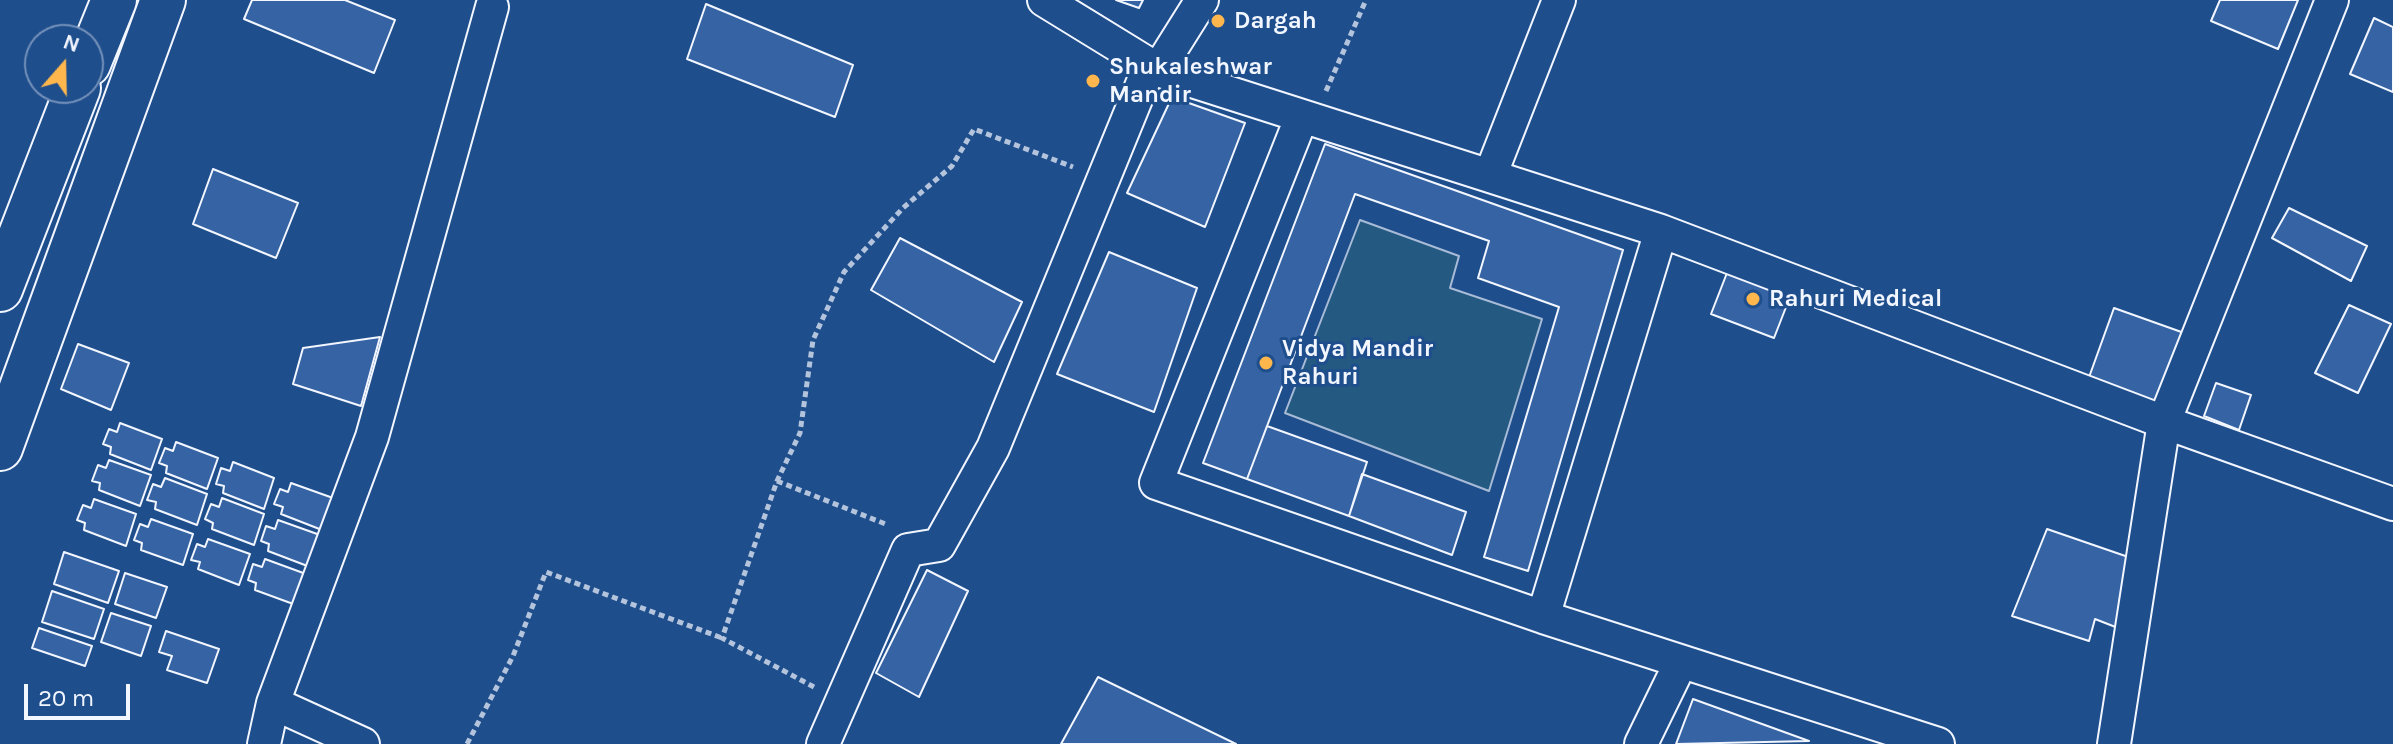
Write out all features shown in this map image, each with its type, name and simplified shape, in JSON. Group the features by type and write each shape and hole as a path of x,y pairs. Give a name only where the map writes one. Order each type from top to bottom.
{"highway":[{"path":"104,25 114,0"},
{"path":"0,448 163,0"},
{"path":"0,289 72,104"},
{"path":"104,104 120,118"}],"street":[{"path":"1044,0 1154,68 1661,231 2164,422 2393,504"},
{"path":"823,744 908,550 939,545 993,448 1104,179 1154,68 1202,0"},
{"path":"1490,176 1559,0"},
{"path":"2114,744 2164,422 2332,0"},
{"path":"264,744 273,703 372,437 487,2"},
{"path":"1308,118 1156,483 1543,617 1938,744"},
{"path":"1543,617 1661,231"},
{"path":"1641,744 1681,662"},
{"path":"273,703 363,744"}],"path":[{"path":"1308,118 1366,0"},
{"path":"722,638 777,481 800,433 813,340 844,272 903,208 952,166 974,129 1104,179"},
{"path":"777,481 939,545"},
{"path":"467,744 513,656 546,572 722,638 842,701"}],"shaded area":[{"path":"1360,220 1459,256 1450,288 1542,319 1489,491 1285,413"}],"building":[{"path":"252,0 345,0 395,20 374,73 244,19"},
{"path":"1116,0 1143,0 1139,8"},
{"path":"2220,0 2298,0 2278,49 2211,21"},
{"path":"706,4 853,65 835,117 687,59"},
{"path":"2374,18 2393,27 2393,92 2350,74"},
{"path":"1172,97 1245,123 1205,227 1127,193"},
{"name":"Vidya Mandir Rahuri","path":"1325,144 1623,250 1528,571 1484,557 1559,307 1478,278 1489,241 1355,194 1247,479 1203,463"},
{"path":"213,169 298,203 276,258 193,224"},
{"path":"2289,208 2367,246 2351,281 2272,238"},
{"path":"900,238 1022,302 994,362 871,290"},
{"path":"1109,252 1197,288 1154,412 1057,374"},
{"name":"Rahuri Medical","path":"1732,260 1795,284 1774,338 1711,314"},
{"path":"2349,305 2391,324 2358,393 2315,373"},
{"path":"2114,308 2187,334 2158,410 2088,380"},
{"path":"380,337 361,406 293,384 303,348"},
{"path":"78,344 129,363 111,410 61,389"},
{"path":"2216,383 2251,395 2239,430 2204,416"},
{"path":"120,423 162,439 151,470 110,454 111,447 103,444 109,429 117,432"},
{"path":"1267,426 1367,462 1349,516 1247,479"},
{"path":"176,442 218,458 207,489 166,473 167,466 159,463 165,448 173,451"},
{"path":"109,460 151,475 140,506 99,490 100,483 92,481 98,465 106,468"},
{"path":"233,462 274,478 264,509 223,493 224,486 216,484 221,468 230,471"},
{"path":"1362,474 1466,512 1452,555 1349,516"},
{"path":"165,478 207,494 197,525 155,509 156,502 147,500 153,484 161,487"},
{"path":"291,483 333,498 322,530 281,514 283,507 274,504 280,489 288,492"},
{"path":"222,498 264,514 254,545 212,529 213,523 205,519 211,504 219,507"},
{"path":"94,499 136,514 126,546 84,530 85,523 77,520 83,505 91,508"},
{"path":"151,519 193,534 183,565 141,550 142,543 134,540 140,524 148,527"},
{"path":"278,520 320,535 310,567 268,551 269,544 261,541 266,526 275,529"},
{"path":"2047,529 2137,560 2118,628 2095,619 2089,641 2012,616"},
{"path":"208,539 250,554 239,585 198,569 200,562 191,560 197,544 205,547"},
{"path":"64,552 119,571 108,603 54,584"},
{"path":"265,559 306,574 296,605 255,590 256,583 248,580 253,564 262,567"},
{"path":"927,570 968,591 919,697 876,673"},
{"path":"125,573 167,587 156,618 115,604"},
{"path":"52,591 104,609 94,639 42,622"},
{"path":"111,613 151,626 141,656 101,642"},
{"path":"39,628 92,646 85,666 32,648"},
{"path":"166,631 219,649 207,683 167,670 172,656 159,652"},
{"path":"1098,677 1236,744 1061,744"},
{"path":"1693,699 1809,741 1676,744"}],"place":[{"name":"Dargah","path":"1218,21"},
{"name":"Shukaleshwar Mandir","path":"1093,81"},
{"name":"Rahuri Medical","path":"1753,299"},
{"name":"Vidya Mandir Rahuri","path":"1266,363"}]}
